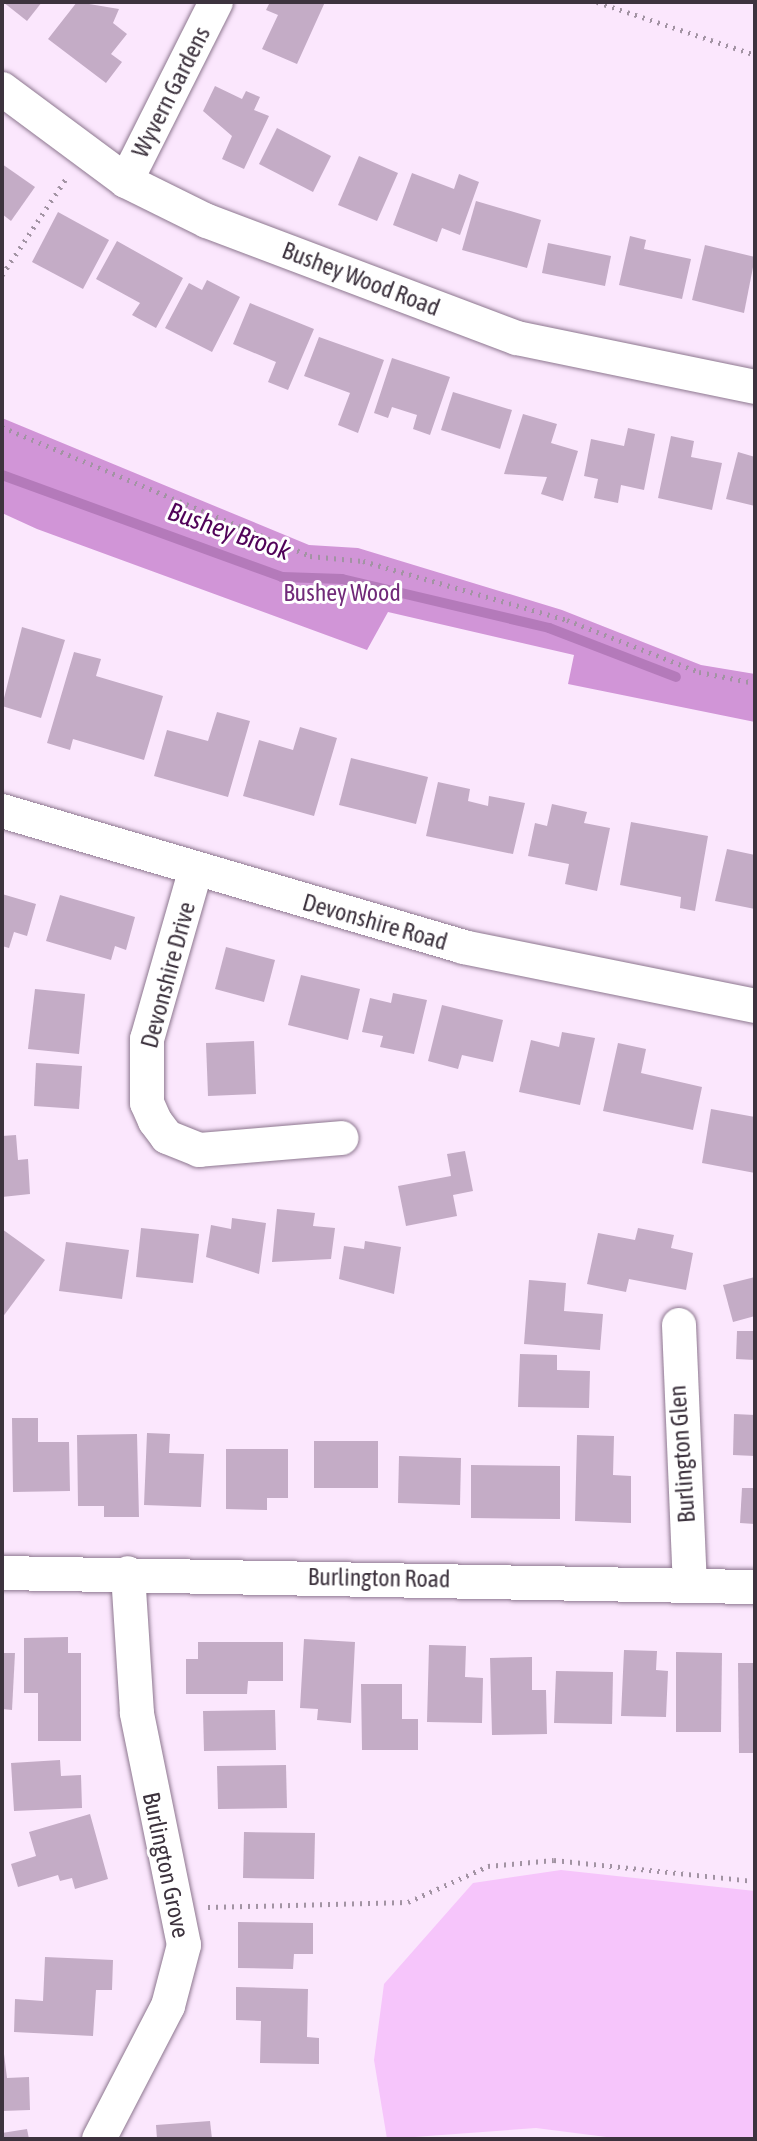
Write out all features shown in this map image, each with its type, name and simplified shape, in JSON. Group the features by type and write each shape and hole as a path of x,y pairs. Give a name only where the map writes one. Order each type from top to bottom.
{"street":[{"name":"Wyvern Gardens","path":"126,181 216,2"},
{"name":"Bushey Wood Road","path":"2,89 81,151 126,181 207,221 517,338 755,387"},
{"name":"Devonshire Road","path":"2,811 195,872 463,947 755,1006"},
{"name":"Devonshire Drive","path":"195,872 147,1039 147,1103 155,1121 167,1137 199,1150 341,1138"},
{"name":"Burlington Glen","path":"679,1325 690,1583"},
{"name":"Burlington Road","path":"2,1573 690,1583 755,1587"},
{"name":"Burlington Grove","path":"99,2139 181,1971 179,1908 137,1713 128,1573"}],"path":[{"path":"597,2 755,55"},
{"path":"2,275 81,151"},
{"path":"2,427 310,556 363,561 567,620 699,672 755,683"},
{"path":"179,1908 408,1902 488,1866 554,1860 755,1881"}],"shaded area":[{"path":"561,1870 755,1891 755,2139 622,2139 536,2128 387,2139 374,2060 384,1984 473,1883"}],"green space":[{"name":"Bushey Wood","path":"2,418 309,545 358,548 562,610 701,665 755,674 755,722 568,684 574,655 388,612 367,650 37,529 2,513"}],"building":[{"path":"3,2 42,2 27,21"},
{"path":"77,2 119,9 113,23 127,34 111,54 122,62 106,83 48,39"},
{"path":"270,2 325,2 297,64 262,49 278,15 266,10"},
{"path":"215,86 242,99 246,91 260,97 254,110 269,116 244,169 222,159 232,136 203,111"},
{"path":"277,128 331,156 313,192 259,164"},
{"path":"359,156 398,173 377,221 338,205"},
{"path":"2,164 35,187 11,221 2,214"},
{"path":"412,173 454,189 459,174 479,182 460,235 442,228 437,242 393,225"},
{"path":"476,201 541,220 527,268 462,250"},
{"path":"58,212 109,240 83,289 32,262"},
{"path":"630,236 646,240 644,249 691,259 682,299 619,285"},
{"path":"117,241 183,278 156,328 132,315 140,303 96,279"},
{"path":"548,243 611,256 605,286 542,273"},
{"path":"705,245 755,257 744,313 692,300"},
{"path":"207,280 240,297 212,352 165,328 189,283 202,290"},
{"path":"250,303 314,329 288,390 268,382 276,362 233,344"},
{"path":"319,337 384,360 358,433 338,425 350,393 304,376"},
{"path":"392,358 450,377 430,435 413,429 417,415 392,407 388,418 374,413"},
{"path":"453,392 512,410 500,449 441,430"},
{"path":"523,414 557,424 551,443 578,451 563,501 541,494 547,477 504,474"},
{"path":"628,428 655,434 644,490 621,485 618,503 594,498 598,479 584,476 591,439 624,446"},
{"path":"671,436 694,441 691,457 722,463 712,510 658,498"},
{"path":"738,452 755,457 755,506 726,499"},
{"path":"22,627 65,640 41,718 2,706"},
{"path":"74,652 101,659 96,676 163,696 144,760 73,739 70,750 47,743"},
{"path":"217,712 250,721 228,797 154,776 167,730 208,741"},
{"path":"300,727 337,738 314,816 243,796 259,740 293,750"},
{"path":"351,758 428,777 416,824 339,805"},
{"path":"438,782 470,789 468,801 488,806 489,796 525,803 513,854 426,836"},
{"path":"552,804 587,812 584,823 610,828 597,891 565,884 569,864 528,856 535,823 547,826"},
{"path":"631,822 708,836 695,911 680,908 681,897 620,885"},
{"path":"727,849 755,855 755,909 715,901"},
{"path":"2,894 36,904 27,936 14,932 9,948 2,946"},
{"path":"60,895 135,917 126,950 115,946 111,960 46,941"},
{"path":"226,947 275,960 264,1002 215,989"},
{"path":"301,975 360,989 348,1040 288,1025"},
{"path":"35,989 85,994 79,1054 28,1049"},
{"path":"393,993 427,1000 414,1054 380,1047 383,1036 362,1032 370,998 391,1003"},
{"path":"442,1005 503,1020 493,1062 462,1055 458,1069 428,1061"},
{"path":"562,1032 595,1038 580,1105 519,1092 531,1040 559,1047"},
{"path":"254,1041 256,1094 208,1096 206,1043"},
{"path":"618,1043 646,1049 641,1073 702,1087 693,1130 603,1111"},
{"path":"36,1063 82,1066 79,1109 34,1106"},
{"path":"711,1109 755,1117 755,1173 702,1163"},
{"path":"16,1135 18,1160 28,1159 30,1194 2,1197 2,1136"},
{"path":"465,1151 473,1191 453,1195 457,1216 406,1226 398,1186 451,1176 447,1154"},
{"path":"277,1209 315,1213 313,1226 335,1228 331,1259 272,1262"},
{"path":"232,1218 266,1223 259,1274 206,1257 211,1225 231,1229"},
{"path":"141,1228 199,1234 193,1283 136,1277"},
{"path":"638,1228 674,1235 671,1248 693,1253 686,1290 629,1279 626,1292 587,1284 598,1233 635,1240"},
{"path":"2,1229 45,1260 2,1318"},
{"path":"365,1241 401,1247 394,1294 339,1279 344,1246 364,1249"},
{"path":"66,1242 129,1250 122,1299 59,1291"},
{"path":"755,1277 755,1316 733,1322 723,1285"},
{"path":"529,1280 566,1283 564,1311 603,1314 600,1350 524,1344"},
{"path":"737,1331 755,1331 755,1360 736,1359"},
{"path":"520,1354 557,1355 557,1370 590,1371 589,1408 518,1407"},
{"path":"734,1414 755,1415 755,1456 733,1455"},
{"path":"12,1418 38,1418 38,1442 69,1442 70,1491 13,1492"},
{"path":"147,1433 170,1434 169,1453 204,1454 201,1507 144,1505"},
{"path":"137,1434 139,1517 104,1517 104,1506 78,1506 77,1435"},
{"path":"577,1435 614,1436 613,1475 631,1476 631,1523 575,1521"},
{"path":"314,1441 378,1441 378,1488 314,1488"},
{"path":"226,1449 288,1449 288,1498 267,1498 267,1510 226,1509"},
{"path":"399,1456 461,1458 460,1505 398,1503"},
{"path":"471,1465 560,1466 560,1519 471,1518"},
{"path":"742,1488 755,1488 755,1524 740,1523"},
{"path":"68,1637 68,1653 81,1653 81,1741 38,1741 38,1693 24,1693 24,1638"},
{"path":"304,1639 355,1642 351,1723 317,1720 318,1709 300,1708"},
{"path":"198,1642 283,1642 283,1681 248,1681 247,1694 186,1694 186,1659 198,1659"},
{"path":"429,1645 466,1646 465,1677 483,1678 482,1723 427,1722"},
{"path":"624,1650 657,1651 656,1670 668,1671 666,1717 621,1716"},
{"path":"676,1652 722,1653 721,1732 676,1732"},
{"path":"2,1653 15,1653 12,1710 2,1709"},
{"path":"532,1657 532,1690 546,1690 547,1734 492,1735 490,1658"},
{"path":"738,1663 755,1663 755,1753 739,1753"},
{"path":"556,1671 613,1672 612,1724 554,1723"},
{"path":"361,1684 402,1684 402,1719 418,1719 418,1750 362,1750"},
{"path":"275,1710 276,1750 204,1751 203,1711"},
{"path":"60,1760 61,1776 81,1775 82,1808 14,1811 11,1763"},
{"path":"286,1765 287,1808 218,1809 217,1766"},
{"path":"90,1814 108,1879 75,1889 72,1878 60,1881 58,1875 18,1887 11,1864 36,1856 29,1832"},
{"path":"244,1832 315,1833 314,1879 243,1878"},
{"path":"238,1922 313,1923 313,1954 294,1954 293,1969 238,1968"},
{"path":"45,1957 113,1960 112,1990 96,1990 93,2036 14,2032 15,1999 43,2001"},
{"path":"236,1987 308,1989 307,2037 319,2038 319,2064 260,2063 261,2021 236,2020"},
{"path":"2,2038 7,2078 29,2077 30,2110 2,2111"},
{"path":"210,2121 212,2139 157,2139 156,2125"},
{"path":"27,2129 29,2139 2,2139 2,2133"}],"waterway":[{"name":"Bushey Brook","path":"2,475 282,577 342,579 549,628 676,677"}]}
